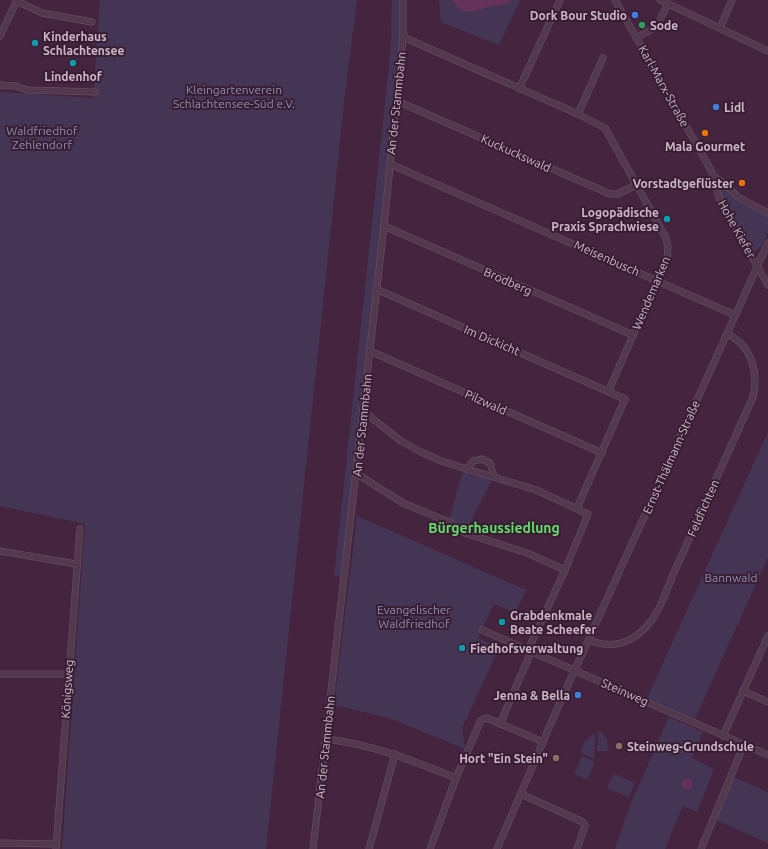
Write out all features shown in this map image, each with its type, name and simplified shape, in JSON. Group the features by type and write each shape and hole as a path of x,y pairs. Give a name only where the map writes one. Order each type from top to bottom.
{"street":[{"path":"0,36 5,26 9,24 17,0 42,13 92,22"},
{"name":"An der Stammbahn","path":"313,849 357,474 384,226 403,37 402,0"},
{"path":"519,89 560,0"},
{"name":"Karl-Marx-Straße","path":"615,0 712,174 724,183 738,197 768,213"},
{"path":"660,0 768,51"},
{"path":"720,28 732,0"},
{"path":"636,38 656,27 668,4"},
{"name":"Wendemarken","path":"403,37 578,114 605,128 666,238 668,247 667,258 609,390"},
{"path":"578,114 603,58"},
{"path":"0,85 16,86 26,90 95,92"},
{"name":"Kuckuckswald","path":"397,101 610,194 622,192 636,185"},
{"name":"Meisenbusch","path":"390,164 736,315"},
{"name":"Hohe Kiefer","path":"712,174 720,200 768,285"},
{"name":"Brodberg","path":"384,226 633,335"},
{"name":"Ernst-Thälmann-Straße","path":"497,849 575,670 768,243"},
{"name":"Im Dickicht","path":"376,289 609,390"},
{"name":"Feldfichten","path":"589,640 604,645 615,645 627,642 643,631 653,619 684,551 754,393 756,377 749,355 736,340 727,334"},
{"name":"Pilzwald","path":"370,352 602,453"},
{"path":"577,508 625,399 609,390"},
{"path":"363,411 376,423 408,444 441,461 536,490 586,512 589,516 500,724"},
{"path":"467,469 472,461 482,459 490,463 494,476"},
{"path":"357,474 402,503 449,522 465,533 527,553 565,570"},
{"name":"Königsweg","path":"56,846 76,564 80,529"},
{"path":"0,551 76,564"},
{"name":"Steinweg","path":"482,630 768,755"},
{"path":"723,736 768,636"},
{"path":"0,674 68,674"},
{"path":"743,691 768,702"},
{"path":"430,849 456,778 481,720 487,718 543,742"},
{"path":"326,739 368,746 395,754 456,778"},
{"path":"701,849 744,744"},
{"path":"369,849 395,754"},
{"path":"521,794 583,822 585,826 577,849"},
{"path":"0,843 56,846"}],"green space":[{"path":"100,0 357,0 344,103 266,849 62,849 85,524 0,506 0,92 93,98"},
{"path":"392,0 403,0 403,18 345,577 334,576 391,47"},
{"path":"439,0 520,0 499,45 441,22"},
{"path":"718,180 734,198 768,217 768,232 761,247 754,251 744,236 726,205"},
{"name":"Bannwald","path":"768,432 768,557 695,719 647,698"},
{"path":"463,471 492,480 467,529 449,520"},
{"name":"Evangelischer Waldfriedhof","path":"357,516 526,590 515,613 494,604 478,638 499,648 462,728 465,749 389,718 334,705"},
{"path":"669,717 703,732 692,758 714,769 697,812 683,806 665,849 615,849 630,805"},
{"path":"601,731 607,739 608,751 597,751 598,732"},
{"path":"595,733 594,759 580,752 585,741"},
{"path":"582,756 595,762 587,780 574,774"},
{"path":"614,774 635,783 629,797 607,788"},
{"path":"733,777 768,792 768,843 716,820"}],"shaded area":[{"path":"453,0 511,0 502,5 468,12 460,10"},
{"path":"687,778 691,780 693,784 691,788 687,790 683,788 681,784 683,780"}],"place":[{"name":"Dork Bour Studio","path":"635,15"},
{"name":"Sode","path":"642,25"},
{"name":"Kinderhaus Schlachtensee","path":"35,43"},
{"name":"Lindenhof","path":"73,63"},
{"name":"Lidl","path":"716,107"},
{"name":"Mala Gourmet","path":"705,133"},
{"name":"Vorstadtgeflüster","path":"742,183"},
{"name":"Logopädische Praxis Sprachwiese","path":"667,219"},
{"name":"Grabdenkmale Beate Scheefer","path":"502,622"},
{"name":"Fiedhofsverwaltung","path":"462,648"},
{"name":"Jenna & Bella","path":"578,695"},
{"name":"Steinweg-Grundschule","path":"619,746"},
{"name":"Hort \"Ein Stein\"","path":"556,758"}],"district":[{"name":"Bürgerhaussiedlung","path":"494,528"}],"park label":[{"name":"Kleingartenverein Schlachtensee-Süd e.V.","path":"234,96"},
{"name":"Waldfriedhof Zehlendorf","path":"42,137"}]}
